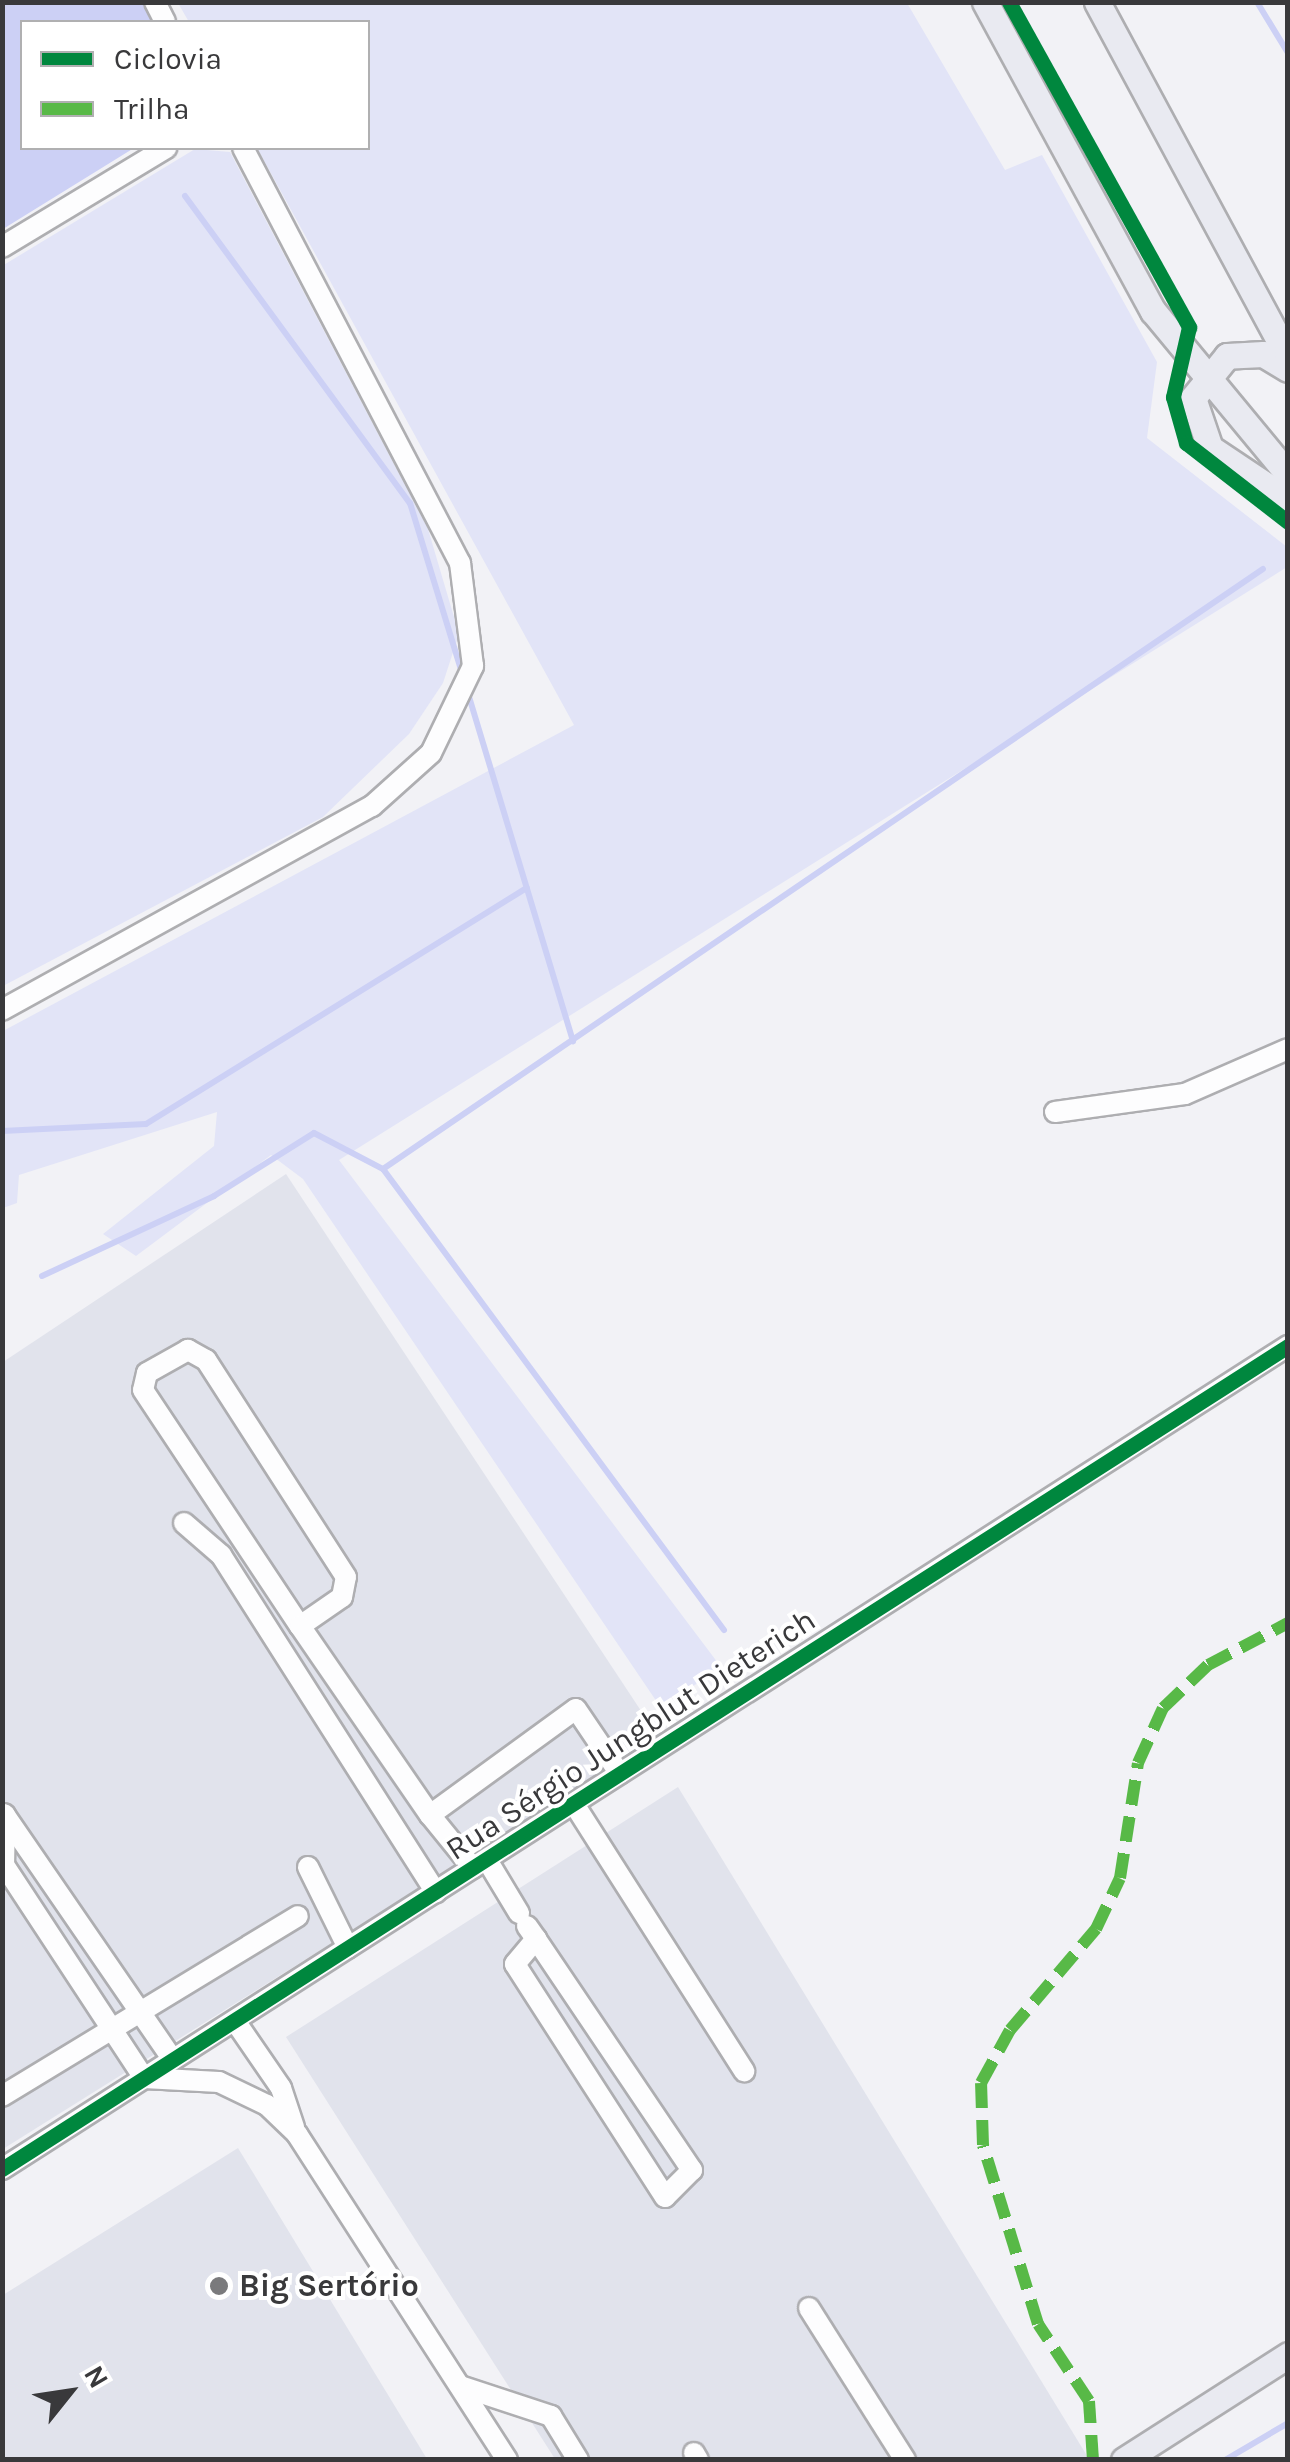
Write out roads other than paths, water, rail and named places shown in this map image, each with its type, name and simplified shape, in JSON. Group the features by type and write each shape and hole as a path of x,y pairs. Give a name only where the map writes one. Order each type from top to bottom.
{"main road":[{"path":"985,2 1153,312 1201,377 1288,474"},
{"path":"1097,2 1288,356"},
{"path":"1201,377 1244,352 1288,369"},
{"path":"1201,377 1199,434 1288,500"},
{"path":"1124,2460 1288,2356"}],"street":[{"path":"2,247 163,150"},
{"path":"2,1010 372,806 431,753 473,666 460,563 244,150"},
{"path":"1055,1112 1185,1094 1288,1049"},
{"name":"Rua Sérgio Jungblut Dieterich","path":"2,2169 1288,1346"},
{"path":"300,1626 342,1597 346,1577 206,1360 188,1350 147,1372 143,1390 300,1626 430,1816 480,1864 528,1926 692,2170 665,2197 516,1964 528,1926"},
{"path":"184,1523 221,1556 436,1892"},
{"path":"430,1816 576,1710 620,1774"},
{"path":"574,1804 744,2071"},
{"path":"4,1814 173,2060"},
{"path":"4,1814 4,1864 144,2078 219,2082 267,2105 297,2134 507,2460"},
{"path":"308,1867 348,1948"},
{"path":"2,2096 298,1916"},
{"path":"235,2020 281,2088 297,2134"},
{"path":"809,2308 905,2460"},
{"path":"460,2386 551,2416 578,2460"}],"water":[{"path":"3,3 149,3 159,20 20,20 20,150 131,150 3,229"}],"waterway":[{"path":"1257,2 1288,53"},
{"path":"185,196 410,503 462,673"},
{"path":"724,1630 383,1169 1263,569"},
{"path":"467,690 573,1041"},
{"path":"2,1131 146,1124 527,888"},
{"path":"42,1276 214,1196 314,1133 383,1169"},
{"path":"1225,2460 1288,2423"}],"place":[{"name":"Big Sertório","path":"219,2286"}]}
